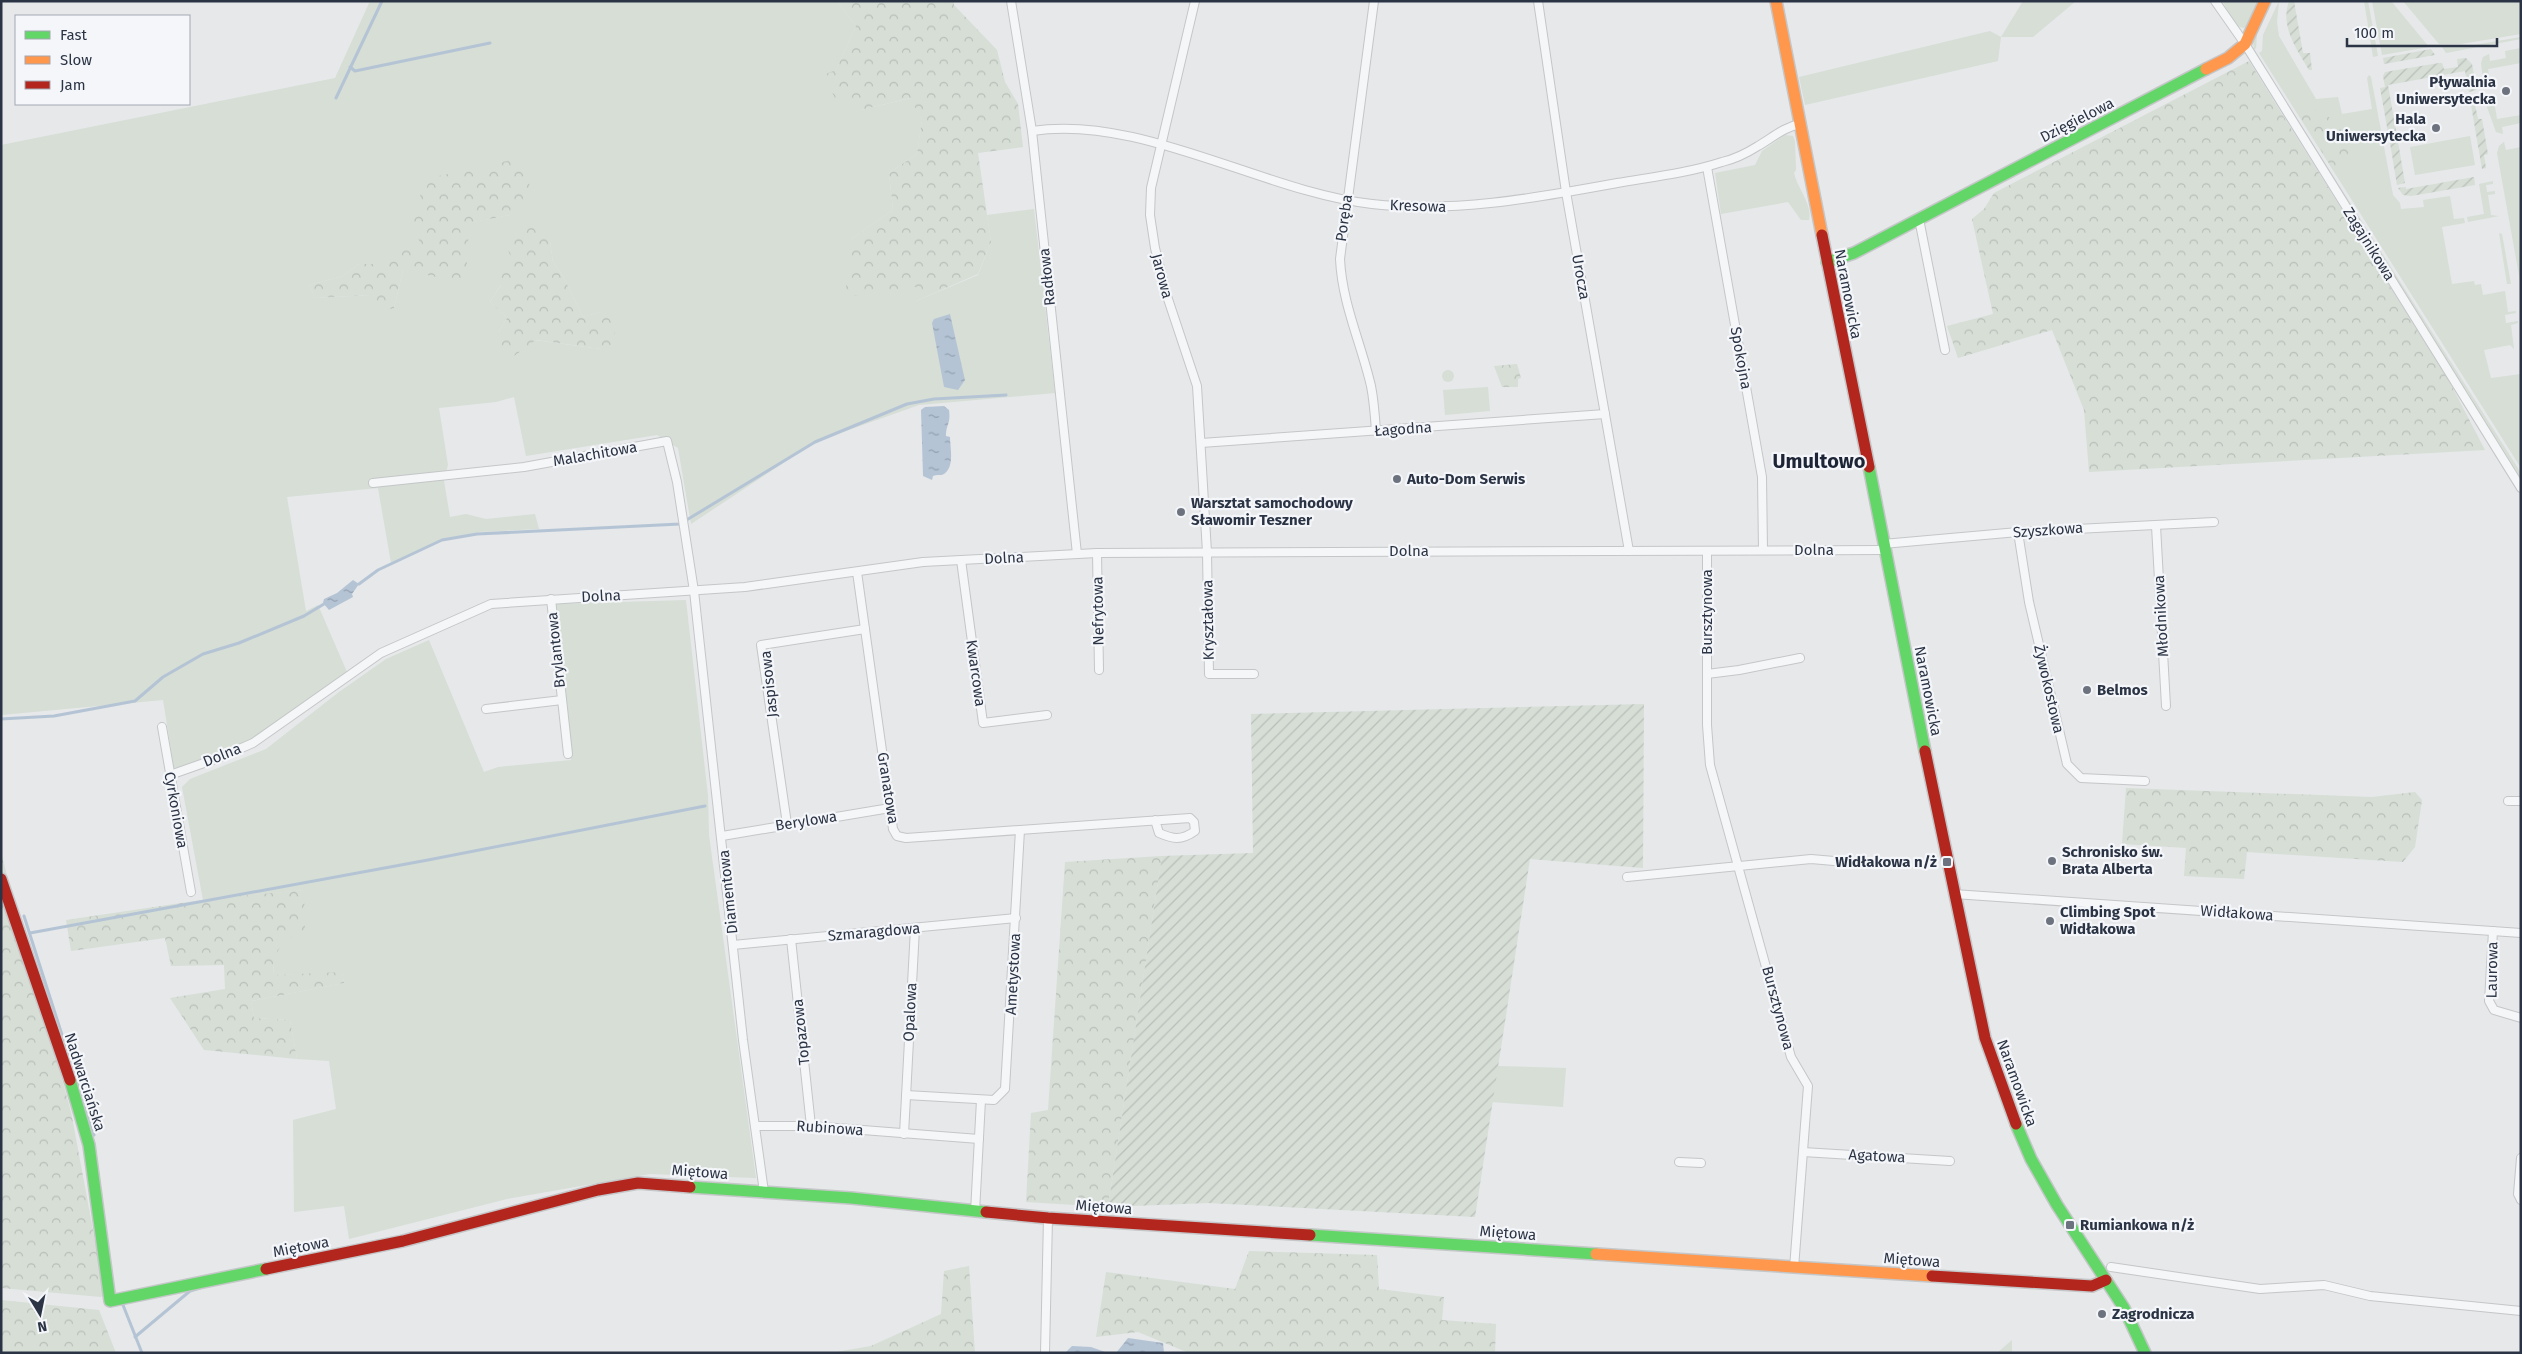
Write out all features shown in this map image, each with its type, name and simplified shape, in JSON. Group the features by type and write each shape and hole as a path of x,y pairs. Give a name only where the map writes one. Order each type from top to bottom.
{"street":[{"name":"Radłowa","path":"1011,1 1032,131 1077,554"},
{"name":"Jarowa","path":"1195,1 1161,145 1150,202 1152,232 1167,296 1195,377 1207,552"},
{"name":"Poręba","path":"1374,1 1340,245 1341,276 1370,384 1376,431"},
{"name":"Urocza","path":"1538,1 1566,192 1629,551"},
{"name":"Naramowicka","path":"1776,1 1884,547 1985,1038 2008,1106 2038,1174 2130,1319 2144,1353"},
{"name":"Zagajnikowa","path":"2215,1 2245,44 2521,488"},
{"path":"2245,44 2265,1"},
{"name":"Dzięgielowa","path":"1827,262 1844,258 2228,58 2245,44"},
{"name":"Kresowa","path":"1032,131 1060,129 1100,132 1161,145 1346,200 1399,206 1446,207 1506,202 1707,167 1743,155 1788,126 1800,124"},
{"name":"Spokojna","path":"1707,167 1762,477 1763,550"},
{"path":"1919,219 1945,350"},
{"name":"Łagodna","path":"1201,443 1605,414"},
{"name":"Malachitowa","path":"373,483 524,467 666,441 677,482 694,591"},
{"name":"Szyszkowa","path":"1884,547 2018,532 2214,522"},
{"name":"Młodnikowa","path":"2156,526 2166,706"},
{"name":"Żywokostowa","path":"2018,532 2029,602 2067,764 2081,778 2145,782"},
{"name":"Dolna","path":"170,775 221,757 253,743 345,677 382,654 491,604 745,587 923,562 1097,553 1763,550 1884,547"},
{"name":"Bursztynowa","path":"1707,550 1707,739 1710,765 1737,867 1756,927 1790,1057 1808,1086 1794,1268"},
{"name":"Kryształowa","path":"1207,552 1209,674 1254,674"},
{"name":"Nefrytowa","path":"1097,553 1099,670"},
{"name":"Kwarcowa","path":"960,560 983,723 1047,715"},
{"name":"Granatowa","path":"857,572 893,829 897,836 906,838 1155,820 1190,818 1194,822 1195,832 1186,838 1173,839 1159,833 1155,820"},
{"name":"Diamentowa","path":"694,591 743,1040 764,1192"},
{"name":"Brylantowa","path":"551,600 568,754"},
{"name":"Jaspisowa","path":"787,824 762,645 865,630"},
{"name":"Bursztynowa","path":"1707,674 1800,658"},
{"name":"Brylantowa","path":"486,710 562,700"},
{"name":"Cyrkoniowa","path":"162,727 191,892"},
{"path":"2508,801 2521,801"},
{"name":"Berylowa","path":"722,836 890,808"},
{"name":"Ametystowa","path":"981,1100 994,1100 1005,1089 1007,1083 1020,830"},
{"path":"1627,877 1810,859 1834,861"},
{"name":"Nadwarciańska","path":"1,879 78,1103 89,1145 110,1301"},
{"name":"Widłakowa","path":"1954,894 2521,933"},
{"name":"Szmaragdowa","path":"733,945 1016,918"},
{"name":"Opalowa","path":"906,1095 915,928"},
{"name":"Laurowa","path":"2493,931 2489,1001 2494,1010 2521,1018"},
{"name":"Topazowa","path":"791,939 812,1126"},
{"path":"904,1134 906,1095 981,1100 975,1212"},
{"name":"Rubinowa","path":"755,1126 812,1126 979,1139"},
{"name":"Agatowa","path":"1803,1152 1950,1161"},
{"path":"2521,1158 2518,1194 2521,1200"},
{"path":"1679,1162 1701,1163"},
{"name":"Miętowa","path":"110,1301 403,1241 627,1184 851,1198 1048,1218 1794,1268 2092,1286 2106,1280"},
{"path":"1045,1353 1048,1218"},
{"path":"2111,1267 2260,1289 2324,1285 2370,1296 2464,1307 2521,1311"}],"green space":[{"path":"370,1 837,1 856,26 836,70 861,110 911,98 922,120 917,154 889,173 893,210 851,239 916,287 916,301 978,275 991,242 987,215 1034,209 1055,393 919,405 815,442 691,524 678,448 657,435 526,456 514,397 496,402 439,408 448,465 444,481 450,517 466,514 486,519 535,514 539,529 480,532 441,540 391,563 378,488 287,497 306,611 318,605 347,672 262,735 213,758 174,768 163,700 1,715 1,145 335,78","holes":["525,157 510,215 468,223 403,270 394,308 370,295 315,298 309,285 343,276 359,264 386,264 425,253","550,241 553,262 563,276 583,317 600,312 601,349 497,335 507,318 490,302 514,264"]},
{"path":"837,1 954,1 954,5 997,50 1005,82 1018,104 1023,147 978,153 991,242 978,274 916,301 916,287 845,297 851,239 893,210 889,173 917,154 922,120 910,98 861,110 836,100 823,75 836,70 856,26"},
{"path":"2023,1 2076,1 2033,37 2001,37"},
{"path":"2222,1 2260,1 2249,25 2244,28 2237,26"},
{"path":"2271,1 2257,34 2256,48 2254,50 2253,42"},
{"path":"2279,1 2277,22 2279,36 2316,99 2338,97 2342,114 2372,109 2367,78 2369,75 2371,77 2393,195 2400,203 2401,209 2424,207 2423,200 2450,196 2454,219 2464,218 2465,223 2442,227 2452,284 2474,281 2475,285 2481,284 2483,295 2505,291 2508,312 2516,311 2516,313 2505,315 2506,323 2518,321 2518,323 2511,325 2514,349 2510,345 2484,350 2491,378 2521,374 2521,468 2259,53 2262,51 2263,35"},
{"path":"2289,1 2294,1 2303,53 2310,53 2312,70 2309,70 2299,54 2288,28 2286,20"},
{"path":"2364,1 2368,1 2378,56 2373,57"},
{"path":"2372,1 2391,1 2429,47 2382,55"},
{"path":"2403,1 2521,1 2521,34 2461,44 2439,44"},
{"path":"1990,31 2001,37 1998,61 1805,105 1799,77"},
{"path":"2521,37 2521,39 2446,53 2442,47 2462,47"},
{"path":"2521,48 2521,63 2488,69 2491,88 2484,88 2481,63 2483,57 2489,54 2490,61 2506,58 2505,51"},
{"path":"2431,49 2435,55 2384,64 2383,58"},
{"path":"2466,58 2472,64 2477,90 2469,92 2465,71 2388,85 2397,136 2389,138 2380,88 2385,87 2383,76 2385,72 2439,63 2442,63 2444,69 2458,67 2457,59"},
{"path":"2260,60 2521,473 2521,479"},
{"path":"2249,61 2449,381 2485,450 2089,472 2084,410 2052,330 1958,358 1947,326 1993,314 1972,219 1984,209 1994,193"},
{"path":"2494,101 2497,119 2521,115 2521,123 2502,127 2503,134 2496,132 2487,107 2488,102"},
{"path":"2471,105 2475,105 2478,119 2482,119 2488,154 2484,155 2486,168 2482,169"},
{"path":"2316,109 2335,121 2347,140 2350,151 2347,160 2333,170 2298,113"},
{"path":"1785,135 1793,136 1795,141 1796,170 1794,173 1809,208 1809,220 1801,220 1788,202 1721,214 1715,173 1755,165 1762,151"},
{"path":"2470,136 2475,165 2415,175 2410,147"},
{"path":"2398,142 2405,183 2397,185 2390,143"},
{"path":"2504,142 2506,150 2521,147 2521,286 2497,153 2499,146"},
{"path":"525,157 532,201 510,215 469,223 466,283 403,270 394,308 379,312 370,295 315,298 309,285 343,276 359,264 386,264 396,249 424,252 412,224 425,179"},
{"path":"2474,177 2475,185 2411,196 2403,195 2398,188 2406,187 2406,189"},
{"path":"2493,181 2493,184 2486,185 2487,192 2495,191 2495,194 2488,195 2491,215 2499,216 2468,222 2467,217 2484,214 2479,184"},
{"path":"537,221 550,241 553,262 563,276 583,317 600,312 610,316 617,342 601,349 536,340 514,356 497,345 497,335 507,318 490,302 501,285 498,269 502,263 514,264 504,241"},
{"path":"2499,233 2502,234 2511,284 2507,284"},
{"path":"1517,364 1521,378 1518,379 1518,387 1502,387 1494,366"},
{"path":"1446,370 1450,370 1454,376 1450,382 1446,382 1442,378 1442,374"},
{"path":"1488,387 1490,411 1445,415 1443,390"},
{"path":"686,600 708,796 709,835 756,1178 650,1174 507,1199 349,1239 344,1206 294,1212 293,1120 336,1109 329,1061 297,1059 290,1020 254,1018 251,1001 344,983 342,973 273,975 274,959 304,890 203,900 182,787 190,779 266,749 339,692 386,659 429,640 484,772 498,767 571,760 556,604"},
{"path":"1644,704 1643,868 1530,859 1475,1217 1208,1203 1108,1207 1162,856 1253,853 1251,714"},
{"path":"2126,788 2372,797 2415,792 2422,800 2415,847 2403,862 2247,852 2244,879 2184,876 2186,848 2122,844"},
{"path":"1,853 71,1112 105,1294 101,1297 1,1288"},
{"path":"1162,856 1108,1207 1026,1202 1031,1113 1048,1110 1065,862"},
{"path":"304,890 305,930 290,938 281,946 275,958 273,975 342,972 344,983 251,1001 254,1018 290,1020 297,1059 204,1050 170,998 225,989 224,965 171,966 165,938 71,951 66,920 208,899"},
{"path":"1498,1066 1566,1068 1563,1107 1491,1102"},
{"path":"1249,1251 1377,1255 1379,1289 1444,1297 1442,1320 1496,1324 1495,1353 1189,1353 1138,1332 1096,1337 1106,1272 1235,1289"},
{"path":"969,1266 975,1353 830,1353 871,1346 941,1314 944,1271"},
{"path":"1,1300 99,1310 116,1353 1,1353"},
{"path":"2012,1340 2012,1353 1997,1353"}],"water":[{"path":"950,314 965,380 958,390 944,387 932,323 934,319"},
{"path":"944,406 949,410 946,436 950,437 951,462 950,467 943,475 933,476 932,480 923,476 921,410 925,407"},
{"path":"353,580 359,584 352,594 353,597 329,610 323,603 324,599 337,593"},
{"path":"1128,1338 1163,1343 1164,1353 1116,1353"},
{"path":"1072,1346 1091,1347 1108,1353 1065,1353"}],"waterway":[{"path":"336,98 382,1"},
{"path":"350,67 355,71 490,43"},
{"path":"359,584 378,570 442,540 477,534 680,524 815,442 907,404 934,399 1006,395"},
{"path":"1,719 54,716 135,701 163,677 203,654 239,643 304,616 324,604"},
{"path":"30,933 428,860 705,806"},
{"path":"24,916 94,1135"},
{"path":"135,1337 190,1291 200,1288"},
{"path":"123,1305 142,1353"}],"traffic: fast":[{"path":"1827,262 1854,253 2206,69"},
{"path":"1869,467 1925,751"},
{"path":"70,1080 89,1145 110,1301 266,1269"},
{"path":"2016,1124 2031,1159 2057,1205 2124,1308 2145,1353"},
{"path":"690,1187 851,1198 986,1212"},
{"path":"1310,1235 1596,1254"}],"traffic: slow":[{"path":"1776,1 1822,235"},
{"path":"2206,69 2228,58 2245,44 2265,1"},
{"path":"1596,1254 1932,1276"}],"traffic: jam":[{"path":"1822,235 1869,467"},
{"path":"1925,751 1985,1038 2016,1124"},
{"path":"1,879 70,1080"},
{"path":"266,1269 403,1241 598,1190 638,1183 690,1187"},
{"path":"986,1212 1048,1218 1310,1235"},
{"path":"1932,1276 2092,1286 2106,1280"}],"place":[{"name":"Pływalnia Uniwersytecka","path":"2506,91"},
{"name":"Hala Uniwersytecka","path":"2436,128"},
{"name":"Auto-Dom Serwis","path":"1397,479"},
{"name":"Warsztat samochodowy Sławomir Teszner","path":"1181,512"},
{"name":"Belmos","path":"2087,690"},
{"name":"Schronisko św. Brata Alberta","path":"2052,861"},
{"name":"Widłakowa n/ż","path":"1947,862"},
{"name":"Climbing Spot Widłakowa","path":"2050,921"},
{"name":"Rumiankowa n/ż","path":"2070,1225"},
{"name":"Zagrodnicza","path":"2102,1314"}],"district":[{"name":"Umultowo","path":"1819,461"}]}
